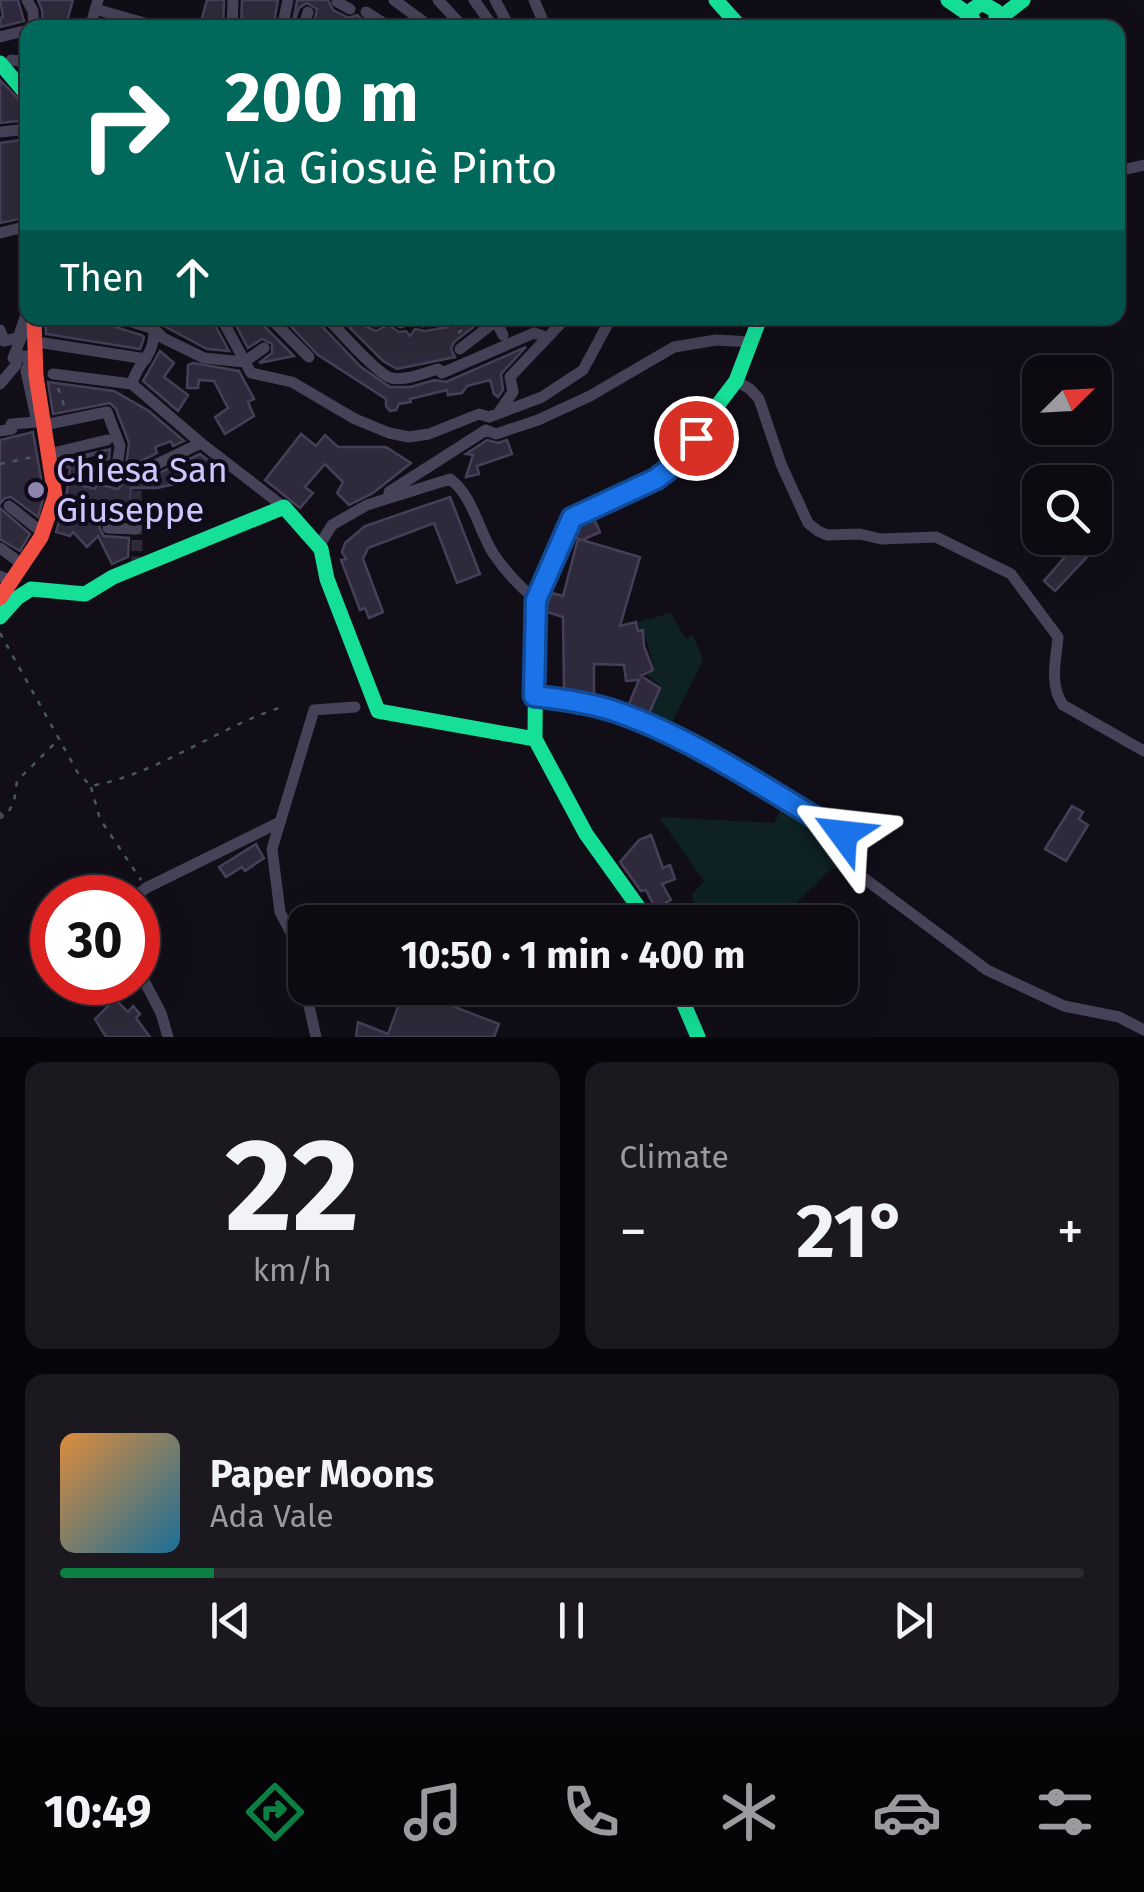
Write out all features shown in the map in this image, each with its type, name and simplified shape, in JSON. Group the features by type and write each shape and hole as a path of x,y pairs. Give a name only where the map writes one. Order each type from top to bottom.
{"street":[{"path":"338,0 350,9"},
{"path":"394,0 421,20"},
{"path":"438,0 457,20"},
{"path":"716,0 734,20"},
{"path":"948,0 980,17"},
{"path":"980,17 1010,0"},
{"path":"980,17 1022,0"},
{"path":"96,5 139,20"},
{"path":"306,20 308,12"},
{"path":"366,12 378,20"},
{"path":"6,62 20,84"},
{"path":"0,330 4,341 18,338 22,325"},
{"path":"0,382 28,325"},
{"path":"0,598 44,534 55,496 44,425 39,349 33,325"},
{"path":"141,325 204,358 244,362 264,348"},
{"path":"225,325 251,373 292,382 355,419 409,437 429,434 479,414 491,420 496,434 590,396 674,347 716,340 751,342"},
{"path":"277,325 308,357"},
{"path":"334,325 384,375 403,379 438,369 442,373 459,368 540,335 554,325"},
{"path":"460,348 488,325"},
{"path":"498,325 502,335"},
{"path":"491,420 513,392 510,377 543,325"},
{"path":"319,546 332,525 491,420 542,397 583,370 607,325"},
{"path":"637,905 586,834 534,739 536,600 572,518 669,469 736,381 757,325"},
{"path":"132,384 134,373 154,347 154,329"},
{"path":"0,351 39,349 146,359"},
{"path":"0,382 16,365 18,356 27,356 26,371 37,422 12,424 12,430 0,431"},
{"path":"53,374 132,384 284,507 319,546 326,579 378,711 534,739"},
{"path":"736,381 759,400 781,464 808,523 827,534 860,534 880,539 936,537 1012,574 1058,637 1054,687 1058,699 1144,751"},
{"path":"44,425 106,412 120,446 115,480"},
{"path":"49,454 107,440"},
{"path":"136,474 201,443"},
{"path":"367,505 450,479 461,486 493,553 536,600"},
{"path":"9,506 44,534"},
{"path":"0,617 17,598 31,590 84,594 113,577 284,507"},
{"path":"108,528 136,529"},
{"path":"0,548 23,565"},
{"path":"534,696 618,712 680,740 843,834 852,846 857,873 987,970 1064,1006 1119,1016 1144,1030"},
{"path":"288,926 280,912 274,884 272,849 314,710 356,708"},
{"path":"160,881 280,822"},
{"path":"157,1005 168,1037"},
{"path":"309,1005 316,1037"},
{"path":"685,1005 698,1037"}],"path":[{"path":"53,374 70,420"},
{"path":"0,464 49,454"},
{"path":"0,633 78,773 90,786 100,819 137,875"},
{"path":"90,786 121,780 171,760 264,712 284,706"},
{"path":"0,816 14,802 18,781 60,738"}],"shaded area":[{"path":"671,613 686,639 693,635 703,660 669,729 648,720 661,686 647,675 654,669 644,630 640,631 638,622"},
{"path":"784,804 808,816 835,835 854,868 831,869 794,905 695,905 692,895 704,881 659,817 774,823"}],"building":[{"path":"0,0 18,0 24,20 0,27"},
{"path":"38,0 73,0 67,20 43,20"},
{"path":"207,0 224,0 223,20 201,20"},
{"path":"242,0 278,0 274,20 241,20"},
{"path":"297,0 328,0 333,10 362,20 315,20 317,9 307,3 299,8 293,20"},
{"path":"0,80 20,101 20,121 0,123"},
{"path":"20,140 20,219 0,223 0,143"},
{"path":"45,325 114,325 144,337 140,349 46,334"},
{"path":"162,325 215,325 229,351 207,349"},
{"path":"236,325 263,325 294,356 259,363 272,353 272,344 262,339 248,348"},
{"path":"290,325 321,325 361,367 390,387 446,382 526,347 501,374 503,390 498,397 490,380 467,386 462,393 448,395 447,390 410,399 411,402 390,411 386,399 318,355"},
{"path":"347,325 364,325 376,331 388,325 410,336 415,329 476,325 454,342 451,349 455,357 397,369 383,361"},
{"path":"160,351 174,363 164,377 188,395 178,411 143,381"},
{"path":"188,365 239,371 254,399 248,402 254,416 225,434 215,417 228,408 214,381 199,380 198,388 187,388"},
{"path":"48,382 114,391 149,411 184,441 155,447 157,453 131,466 127,474 132,482 140,482 200,454 213,464 202,476 195,470 184,482 131,488 130,519 105,519 99,527 104,536 129,538 128,557 112,564 98,536 87,547 73,532 70,536 56,532 70,468 64,466 63,460 110,449 109,459 103,460 104,452 74,460 76,484 118,489 124,481 129,443 110,403 53,414"},
{"path":"33,432 44,496 38,517 11,497 0,504 0,440"},
{"path":"301,434 316,446 325,435 338,447 386,447 411,463 373,493 349,505 337,493 343,482 325,464 305,487 313,493 300,508 265,480"},
{"path":"487,440 507,440 512,454 477,466 479,474 466,477 473,455 466,454"},
{"path":"450,497 480,574 457,583 434,523 368,548 363,559 383,612 369,618 365,608 360,610 341,560 346,559 342,552 345,543 365,526"},
{"path":"0,508 30,534 20,551 0,539"},
{"path":"594,519 600,532 582,540 640,557 620,626 636,622 638,631 643,630 653,670 641,676 660,688 649,714 628,706 639,680 626,681 624,665 594,664 594,696 564,690 563,617 547,612 547,605 552,593 563,596 578,539 581,540 576,538 581,526"},
{"path":"1060,555 1087,557 1055,591 1044,581 1064,558"},
{"path":"1072,806 1083,812 1079,819 1088,825 1066,861 1045,849"},
{"path":"651,835 663,868 670,865 675,879 662,884 671,900 661,905 654,905 646,890 641,891 620,862 639,840"},
{"path":"256,844 264,858 245,871 242,867 226,877 219,867"},
{"path":"109,1005 121,1005 128,1012 133,1006 140,1014 136,1018 150,1037 106,1037 95,1019"},
{"path":"399,1005 449,1005 499,1024 494,1037 356,1037 358,1022 388,1034"}],"tunnel":[{"path":"136,474 137,567"}],"traffic: fast":[{"path":"716,0 734,20"},
{"path":"948,0 971,16"},
{"path":"997,20 1023,0"},
{"path":"973,20 973,9 982,3 996,11 996,20"},
{"path":"0,63 20,87"},
{"path":"637,905 586,834 535,739 536,600 572,518 669,469 736,381 757,325"},
{"path":"0,617 31,589 85,594 113,577 284,507 321,549 327,579 378,711 535,739"},
{"path":"684,1005 698,1037"}],"traffic: jam":[{"path":"0,598 41,537 55,496 36,376 34,325"}],"place":[{"name":"Chiesa San Giuseppe","path":"36,490"}],"route":[{"path":"696,438 656,479 572,518 536,600 534,696 618,712 680,740 843,834"}]}
